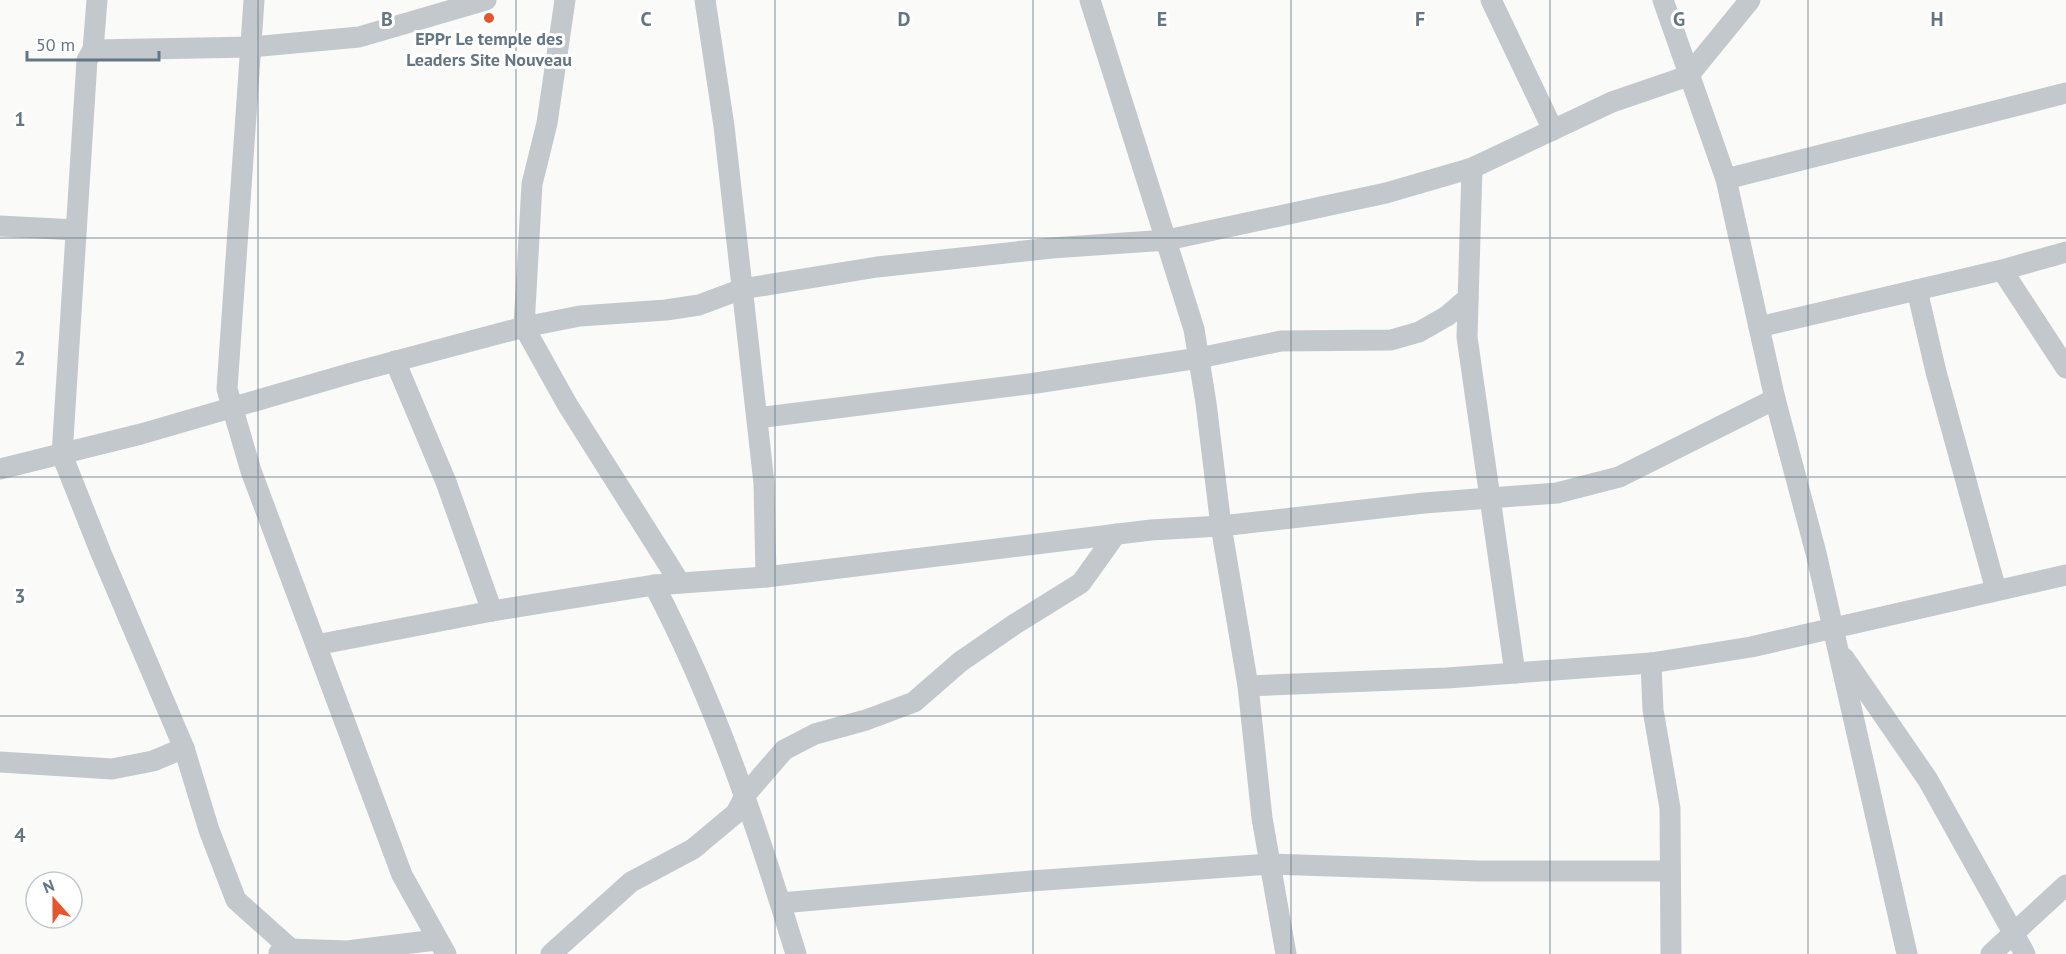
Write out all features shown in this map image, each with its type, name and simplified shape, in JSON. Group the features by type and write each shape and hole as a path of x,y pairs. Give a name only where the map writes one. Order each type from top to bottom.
{"street":[{"path":"97,0 93,50 87,60 85,74 62,455 184,748 209,830 236,900 284,951 441,947 402,875 251,471 227,389 254,0"},
{"path":"565,0 547,123 532,184 524,327 567,404 680,583"},
{"path":"705,0 724,126 757,418 766,522 766,577"},
{"path":"1090,0 1194,329 1221,526 1248,686 1270,864 1286,954"},
{"path":"1491,0 1553,130"},
{"path":"1649,0 1666,9 1726,179 1775,399 1816,554 1907,954"},
{"path":"0,469 62,455 524,327 580,316 666,310 699,304 742,289 889,266 1052,248 1167,240 1386,193 1472,168 1612,102 1688,76 1750,0"},
{"path":"93,50 252,47 359,37 475,2"},
{"path":"1726,179 2066,93"},
{"path":"1472,168 1467,337 1488,499 1515,673"},
{"path":"0,226 76,231"},
{"path":"1759,327 1878,297 1917,291 2066,252"},
{"path":"2002,270 2066,368"},
{"path":"1917,291 1939,383 1996,590"},
{"path":"757,418 1036,383 1199,358 1281,341 1391,340 1419,332 1447,316 1468,298"},
{"path":"395,361 446,482 492,611"},
{"path":"316,645 492,611 654,585 766,577 1116,534 1221,526 1424,503 1557,494 1619,477 1775,399"},
{"path":"551,954 631,882 693,849 736,813 746,794 784,750 815,734 866,720 914,702 960,662 1081,583 1116,534"},
{"path":"1248,686 1447,678 1651,663 1751,647 2066,575"},
{"path":"654,585 712,706 746,794 796,954"},
{"path":"1838,650 1928,780 2025,954"},
{"path":"1651,663 1653,710 1670,808 1668,871 1671,954"},
{"path":"0,762 112,769 153,761 184,748"},
{"path":"781,903 1031,881 1270,864 1479,871 1668,871"},
{"path":"1991,954 2066,885"}],"place":[{"name":"EPPr Le temple des Leaders Site Nouveau","path":"489,18"}]}
